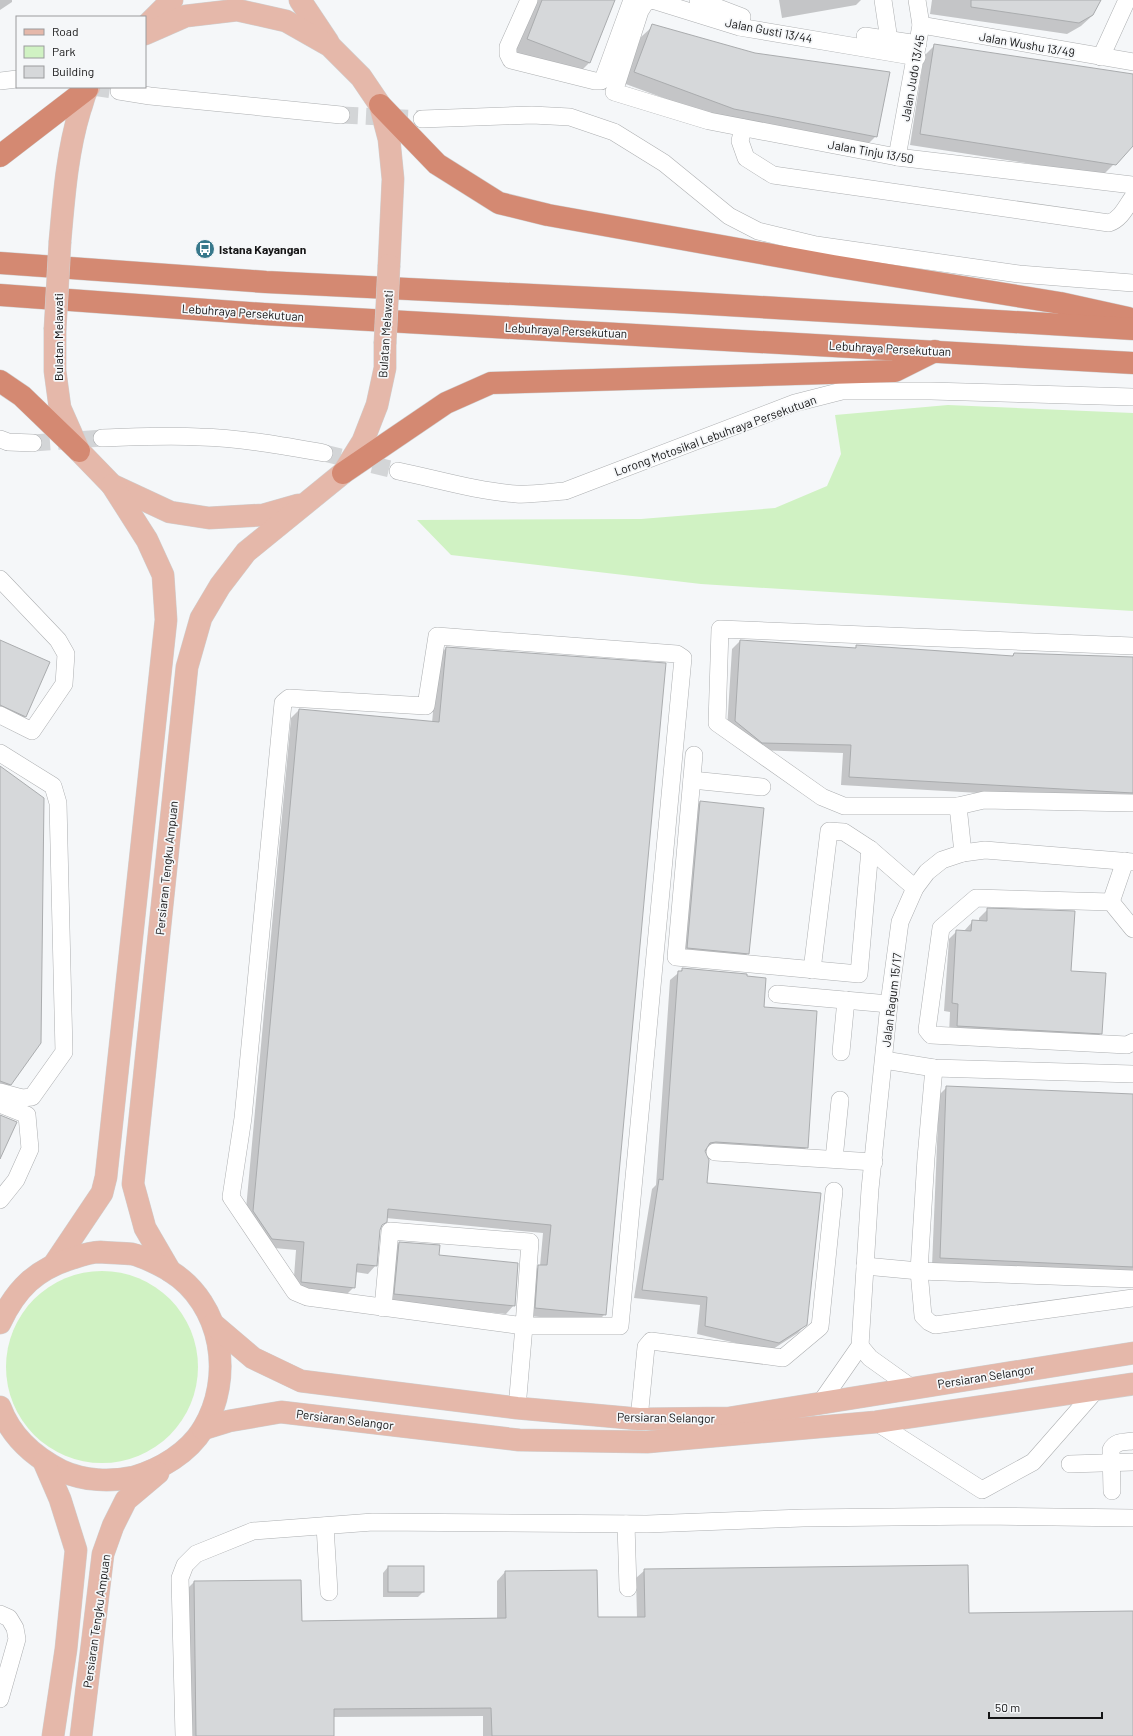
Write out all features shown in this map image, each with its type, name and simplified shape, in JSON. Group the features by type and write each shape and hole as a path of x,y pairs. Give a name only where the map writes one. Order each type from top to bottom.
{"highway":[{"path":"0,156 88,88"},
{"path":"380,105 437,164 499,203 548,215 833,266 1060,303 1133,319"},
{"path":"0,263 266,282 675,302 1133,329"},
{"name":"Lebuhraya Persekutuan","path":"0,295 264,314 1133,363"},
{"path":"343,473 446,403 491,383 820,375 895,371 936,351"},
{"path":"0,381 22,396 79,451"}],"main road":[{"path":"146,26 172,0"},
{"path":"300,0 330,46"},
{"name":"Bulatan Melawati","path":"88,88 69,154 64,187 55,330 55,371 60,408 79,451 112,485 170,512 209,518 263,515 308,501 343,473 363,441 377,405 385,368 393,179 389,140 380,105 362,77 330,46 286,21 237,10 186,16 146,34"},
{"path":"55,1263 102,1193 106,1177 166,620 163,575 147,540 112,485"},
{"name":"Persiaran Tengku Ampuan","path":"170,1271 145,1228 133,1184 187,668 201,618 220,586 246,552 308,501"},
{"path":"0,1426 44,1462 69,1474 96,1480 123,1480 149,1473 172,1460 189,1446 203,1429 218,1396 221,1359 213,1324 202,1303 188,1285 170,1271 133,1254 93,1252 55,1263 37,1274 22,1288 3,1312"},
{"name":"Persiaran Selangor","path":"213,1324 253,1358 301,1381 517,1408 639,1419 729,1418 1133,1353"},
{"name":"Persiaran Selangor","path":"203,1429 229,1421 281,1412 518,1440 647,1442 876,1422 1133,1384"},
{"path":"0,1407 4,1418 22,1443"},
{"name":"Persiaran Tengku Ampuan","path":"81,1736 103,1554 113,1526 126,1500 172,1460"},
{"path":"44,1462 60,1499 76,1550 66,1649 53,1736"}],"street":[{"path":"529,0 508,47 510,60 601,81 604,77 632,0"},
{"name":"Jalan Gusti 13/44","path":"614,92 640,11 645,3 652,0 739,27 918,50"},
{"path":"698,0 745,18 889,40 918,50"},
{"path":"883,0 889,40"},
{"name":"Jalan Judo 13/45","path":"897,157 918,50 921,25 917,0"},
{"path":"1101,57 1127,0"},
{"name":"Jalan Wushu 13/49","path":"921,25 1133,62"},
{"path":"0,81 16,79"},
{"path":"119,91 150,96 341,115"},
{"name":"Jalan Tinju 13/50","path":"614,92 709,121 897,157 1133,185"},
{"path":"422,119 532,115 570,117 614,132 664,163 728,216 758,231 816,245 1019,274 1133,283"},
{"path":"742,128 740,141 746,158 773,174 1109,223 1115,221 1120,216 1133,197"},
{"path":"833,266 872,253"},
{"path":"820,375 871,391"},
{"name":"Lorong Motosikal Lebuhraya Persekutuan","path":"398,471 516,494 565,491 795,403 842,391 931,391 1133,397"},
{"path":"102,438 157,436 201,437 255,442 324,453"},
{"path":"0,439 8,442 33,442"},
{"path":"0,579 58,640 66,654 64,684 32,731 0,715"},
{"path":"1133,646 720,629 717,723 822,797 844,806 958,806 984,800 1133,803"},
{"path":"437,636 677,654 683,658 620,1326 524,1326 308,1297 295,1292 231,1197 243,1118 283,703 290,698 426,706 437,636"},
{"path":"0,754 53,786 58,803 64,1052 32,1097 22,1098 0,1092"},
{"path":"694,755 676,957 859,974 870,849"},
{"path":"692,780 762,787"},
{"path":"812,970 829,831 844,806"},
{"path":"958,806 963,853"},
{"path":"829,831 844,832 870,849 915,888"},
{"name":"Jalan Ragum 15/17","path":"860,1346 870,1189 874,1162 889,1004 900,922 915,888 927,872 942,860 963,853 985,850 1129,861"},
{"path":"1112,902 1129,861"},
{"path":"1133,928 1112,902 976,898 940,928 927,1030 931,1035 1127,1045 1133,1042"},
{"path":"777,994 889,1004"},
{"path":"841,1052 846,1000"},
{"path":"884,1060 934,1068 1133,1074"},
{"path":"934,1068 926,1158 920,1271 923,1316 928,1322 935,1325 1133,1298"},
{"path":"834,1159 840,1100"},
{"path":"0,1104 27,1115 30,1149 16,1180 0,1200"},
{"path":"715,1152 874,1162"},
{"path":"639,1419 646,1347 651,1340 783,1358 820,1327 834,1191"},
{"path":"383,1308 390,1231 530,1242 517,1408"},
{"path":"865,1266 920,1271 1133,1279"},
{"path":"821,1402 860,1346 870,1358 912,1388"},
{"path":"982,1490 1033,1462 1097,1389"},
{"path":"876,1422 982,1490"},
{"path":"1112,1491 1111,1450 1114,1445 1133,1441"},
{"path":"1070,1464 1133,1462"},
{"path":"982,1490 983,1516"},
{"path":"184,1736 180,1578 185,1565 196,1554 253,1531 373,1522 626,1524 983,1516 1133,1518"},
{"path":"626,1524 628,1588"},
{"path":"325,1526 329,1592"},
{"path":"0,1614 9,1618 15,1628 18,1639 0,1699"}],"green space":[{"path":"948,405 1133,413 1133,611 701,584 451,555 417,520 641,519 775,508 827,486 841,454 835,415"},
{"path":"102,1271 121,1273 139,1279 163,1293 170,1299 176,1306 190,1330 196,1348 198,1367 196,1386 190,1404 176,1428 170,1435 163,1441 139,1455 121,1461 102,1463 83,1461 65,1455 41,1441 34,1435 28,1428 14,1404 8,1386 6,1367 8,1348 14,1330 28,1306 34,1299 41,1293 65,1279 83,1273"}],"building":[{"path":"542,0 615,0 590,63 527,39"},
{"path":"971,0 1101,0 1093,15 1079,23 971,7"},
{"path":"652,24 755,53 890,72 877,137 734,109 634,72"},
{"path":"934,44 1133,74 1133,146 1116,165 920,134"},
{"path":"0,640 50,662 26,717 0,705"},
{"path":"740,640 856,648 856,645 1013,656 1014,653 1133,657 1133,793 849,777 851,745 762,743 735,721"},
{"path":"446,647 666,663 606,1315 535,1308 538,1265 547,1265 551,1225 388,1209 387,1222 382,1225 380,1230 377,1266 357,1264 355,1288 301,1282 304,1242 272,1239 253,1211 299,709 439,722"},
{"path":"0,766 44,798 41,1043 11,1085 0,1081"},
{"path":"700,801 764,808 749,954 687,948"},
{"path":"987,908 1075,911 1071,971 1106,973 1102,1034 957,1026 958,1004 952,1003 956,930 971,931 972,920 987,921"},
{"path":"682,968 747,974 747,976 766,978 764,1007 817,1011 808,1148 716,1142 710,1143 705,1151 709,1160 707,1183 821,1193 807,1325 779,1343 705,1326 707,1297 642,1290 659,1179 663,1180 678,971 682,971"},
{"path":"946,1086 1133,1094 1133,1267 940,1258"},
{"path":"0,1115 17,1122 0,1159"},
{"path":"399,1242 440,1245 439,1255 518,1263 515,1306 394,1294"},
{"path":"968,1565 969,1613 1133,1611 1133,1736 492,1736 491,1708 334,1709 334,1736 196,1736 194,1581 301,1580 302,1621 506,1618 505,1571 597,1570 598,1617 645,1617 644,1569"},
{"path":"388,1566 424,1566 424,1592 388,1592"}],"tunnel":[{"path":"100,88 119,91"},
{"path":"341,115 422,119"},
{"path":"33,443 102,438"},
{"path":"324,453 398,471"}],"place":[{"name":"Istana Kayangan","path":"205,249"}]}
